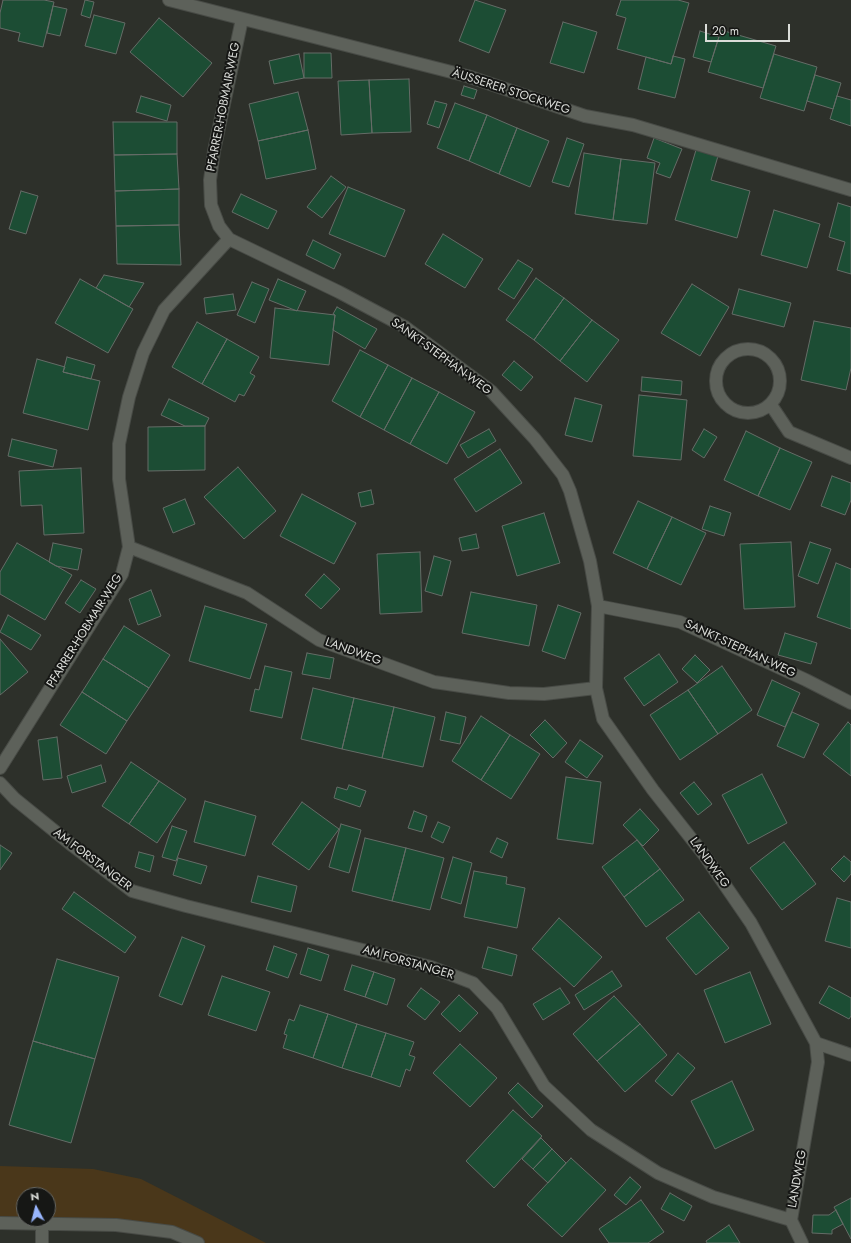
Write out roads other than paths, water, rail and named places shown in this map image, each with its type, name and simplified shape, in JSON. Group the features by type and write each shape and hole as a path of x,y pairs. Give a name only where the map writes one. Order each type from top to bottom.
{"street":[{"name":"ÄUSSERER STOCKWEG","path":"169,0 467,76 585,116 647,128 851,190"},
{"name":"PFARRER-HOBMAIR-WEG","path":"0,768 122,574 129,547 118,478 119,444 129,397 143,353 164,310 229,239 219,226 211,205 210,180 214,151 242,19"},
{"name":"SANKT-STEPHAN-WEG","path":"229,239 339,292 404,327 491,391 535,439 563,475 570,491 590,561 598,606 680,622 806,680 851,703"},
{"path":"752,348 769,356 778,367 781,379 779,393 771,405 762,411 744,414 729,408 717,393 715,377 721,362 733,352 752,348"},
{"path":"771,405 789,432 851,458"},
{"name":"LANDWEG","path":"129,547 247,593 319,640 434,682 509,693 544,694 596,688"},
{"name":"LANDWEG","path":"598,606 596,688 603,719 653,790 705,856 751,923 816,1043 818,1062 791,1220"},
{"name":"AM FORSTANGER","path":"0,783 15,799 72,846 132,891 186,906 431,967 473,983 497,1008 544,1086 591,1130 658,1173 714,1197 791,1220"},
{"path":"816,1043 851,1054"},
{"path":"791,1220 802,1243"},
{"path":"0,1223 16,1223"},
{"path":"56,1224 116,1225 165,1231 172,1232 198,1243"},
{"path":"42,1227 42,1243"}]}
